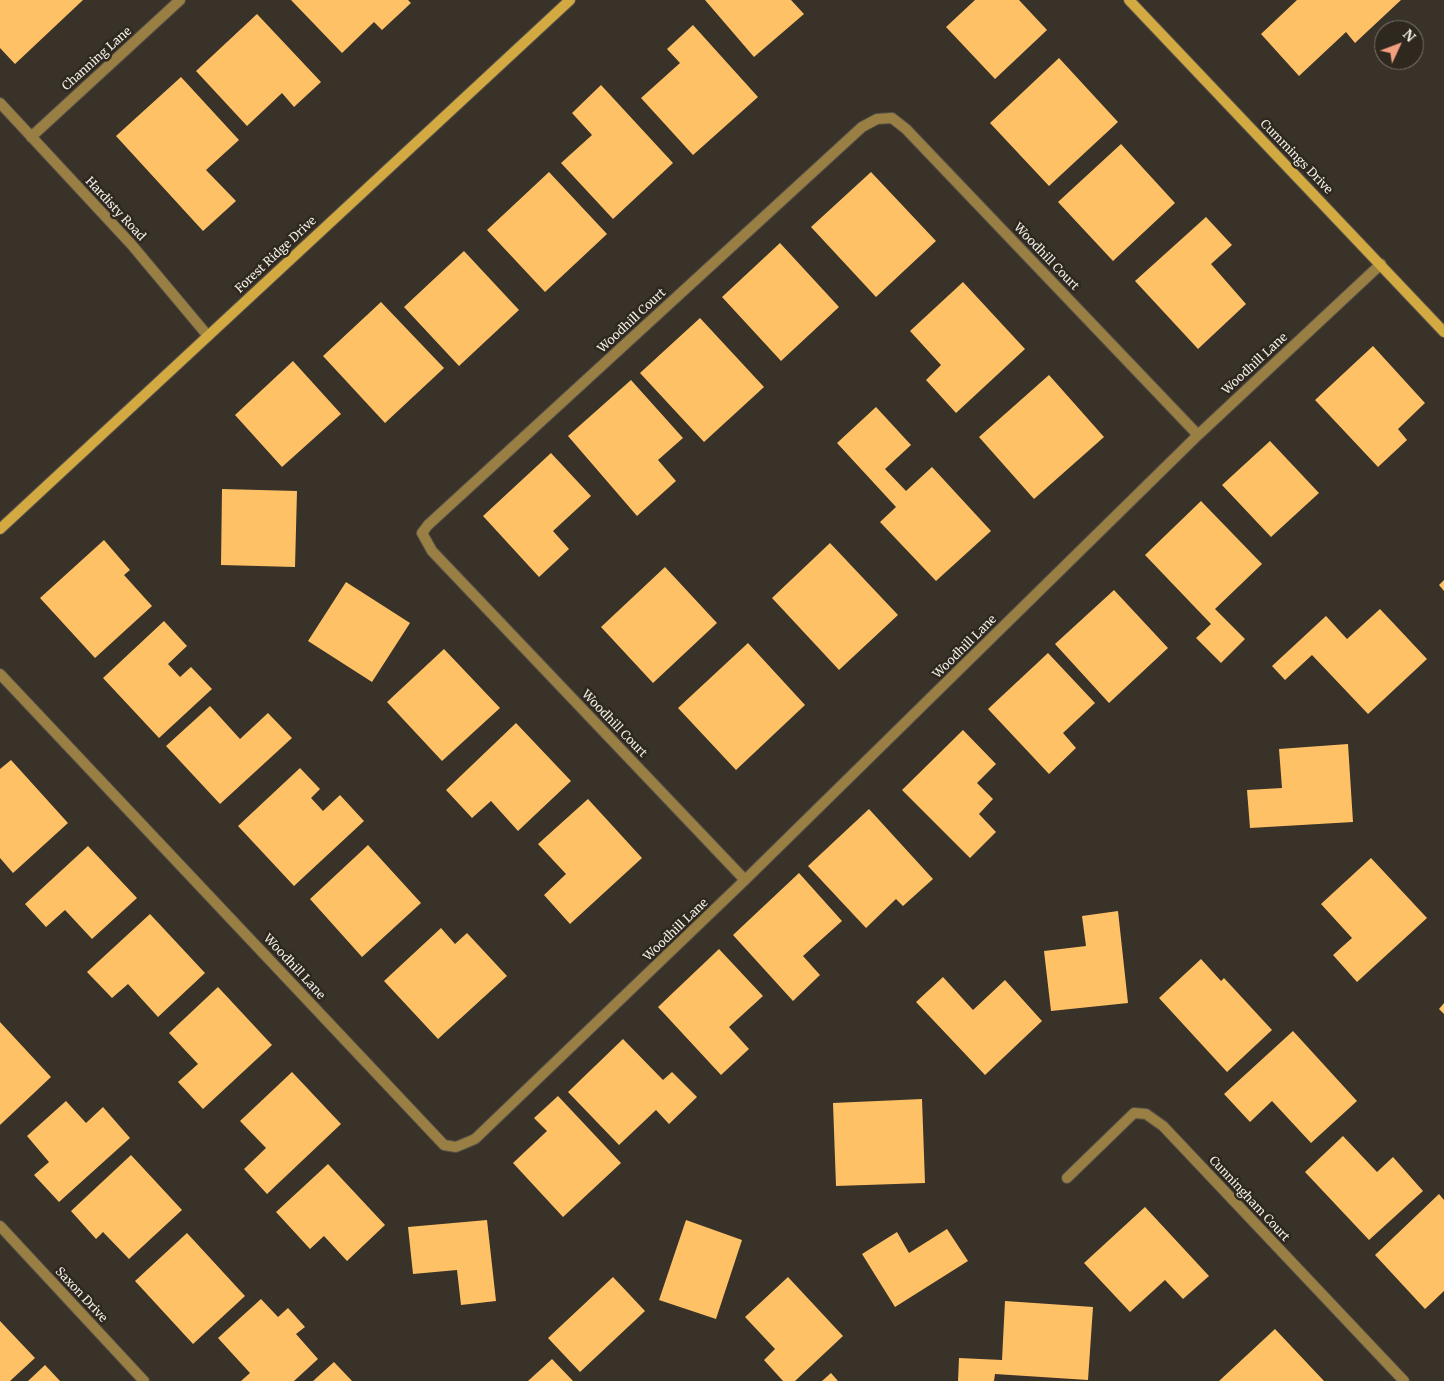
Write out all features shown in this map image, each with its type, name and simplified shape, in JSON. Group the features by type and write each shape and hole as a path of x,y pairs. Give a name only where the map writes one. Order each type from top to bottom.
{"main road":[{"name":"Forest Ridge Drive","path":"0,529 570,0"},
{"name":"Cummings Drive","path":"1131,1 1444,332"}],"street":[{"name":"Channing Lane","path":"31,136 180,0"},
{"name":"Hardisty Road","path":"0,103 130,244 208,336"},
{"name":"Woodhill Court","path":"746,880 432,551 422,533 428,525 862,127 877,119 892,118 906,129 1198,435"},
{"name":"Woodhill Lane","path":"0,674 444,1145 456,1147 475,1139 746,880 1198,435 1381,264"},
{"name":"Cunningham Court","path":"1067,1178 1134,1113 1146,1114 1170,1133 1404,1381"},
{"name":"Saxon Drive","path":"0,1226 144,1381"}],"building":[{"path":"0,0 83,0 15,64 0,48"},
{"path":"291,0 408,0 411,3 382,30 374,22 342,53"},
{"path":"705,0 791,0 804,14 754,57"},
{"path":"975,0 1019,0 1047,30 995,79 946,27"},
{"path":"1297,0 1401,0 1380,20 1374,20 1374,25 1355,43 1346,32 1299,76 1261,34"},
{"path":"257,14 321,82 294,107 282,93 247,126 196,71"},
{"path":"693,25 758,97 693,155 641,98 680,63 667,49"},
{"path":"1059,58 1118,122 1049,186 990,123"},
{"path":"181,77 239,140 206,170 236,201 203,231 116,136"},
{"path":"601,85 673,163 613,219 561,163 592,135 572,113"},
{"path":"1121,144 1175,203 1113,261 1058,202"},
{"path":"549,172 607,234 545,292 487,230"},
{"path":"871,172 936,241 876,297 811,227"},
{"path":"1206,217 1232,245 1211,264 1246,304 1198,349 1135,281"},
{"path":"780,243 839,307 781,361 722,297"},
{"path":"464,251 519,310 459,366 404,307"},
{"path":"963,282 1025,349 956,413 926,380 941,365 910,331"},
{"path":"381,302 444,368 385,423 323,356"},
{"path":"700,318 764,387 704,442 640,373"},
{"path":"1373,346 1425,403 1398,429 1407,440 1378,467 1315,400"},
{"path":"293,361 341,414 282,467 235,415"},
{"path":"1049,375 1104,437 1034,499 979,437"},
{"path":"631,380 683,438 658,460 676,481 637,516 568,436"},
{"path":"876,407 911,445 885,469 906,491 932,467 991,531 936,581 880,522 896,507 837,443"},
{"path":"1270,441 1319,493 1271,537 1222,485"},
{"path":"551,453 591,496 553,531 569,549 539,577 483,516"},
{"path":"222,489 297,491 295,567 221,565"},
{"path":"1201,501 1262,564 1215,609 1245,639 1221,663 1196,638 1211,624 1145,555"},
{"path":"104,540 130,570 124,575 152,606 95,658 40,598"},
{"path":"830,543 898,615 839,670 772,598"},
{"path":"665,567 717,623 653,683 601,627"},
{"path":"1444,580 1444,591 1439,585"},
{"path":"346,582 410,623 372,682 308,641"},
{"path":"1114,590 1168,648 1109,703 1055,644"},
{"path":"1380,609 1427,659 1368,714 1312,655 1285,680 1272,666 1326,616 1347,639"},
{"path":"164,621 187,646 168,664 180,677 191,667 212,689 159,738 103,678"},
{"path":"748,643 805,705 736,770 678,708"},
{"path":"444,649 500,708 442,761 387,702"},
{"path":"1048,653 1095,703 1063,733 1076,748 1049,774 988,709"},
{"path":"210,706 240,739 268,713 292,738 220,804 166,746"},
{"path":"516,723 571,781 518,831 491,801 472,818 446,790"},
{"path":"963,730 996,764 977,783 993,799 979,814 996,832 970,858 902,790"},
{"path":"1348,744 1353,822 1250,828 1247,790 1282,788 1279,749"},
{"path":"11,760 68,823 13,873 0,858 0,769"},
{"path":"300,768 320,789 311,798 323,811 340,795 364,821 294,886 238,826"},
{"path":"588,799 642,858 570,924 544,895 566,874 538,844"},
{"path":"869,809 933,879 903,906 896,899 866,928 808,866"},
{"path":"368,845 421,903 362,957 310,899"},
{"path":"88,846 137,898 92,939 65,910 46,927 25,904"},
{"path":"1371,858 1427,918 1357,982 1333,955 1352,938 1321,904"},
{"path":"799,873 842,921 803,956 820,975 793,1001 733,935"},
{"path":"1118,911 1128,1003 1051,1011 1044,951 1086,946 1082,916"},
{"path":"150,914 205,973 158,1017 128,984 112,998 87,972"},
{"path":"441,928 455,944 467,933 507,976 438,1039 384,981"},
{"path":"719,949 763,996 729,1027 749,1049 721,1075 658,1007"},
{"path":"1201,959 1221,981 1224,978 1272,1030 1227,1072 1159,998"},
{"path":"943,977 973,1010 1005,980 1042,1021 985,1075 916,1002"},
{"path":"218,987 272,1045 203,1109 178,1082 198,1064 169,1033"},
{"path":"1444,1003 1444,1014 1439,1009"},
{"path":"0,1022 51,1077 0,1125"},
{"path":"1293,1031 1357,1101 1311,1143 1272,1101 1250,1122 1224,1094"},
{"path":"623,1039 663,1080 672,1072 697,1097 669,1124 656,1110 619,1145 568,1092"},
{"path":"292,1072 341,1124 267,1194 244,1169 266,1148 240,1121"},
{"path":"558,1096 621,1163 563,1217 513,1163 547,1131 534,1118"},
{"path":"922,1099 925,1183 836,1186 833,1103"},
{"path":"66,1101 86,1123 103,1107 130,1138 59,1202 34,1175 49,1162 27,1136"},
{"path":"1343,1136 1377,1172 1393,1157 1423,1191 1369,1240 1305,1172"},
{"path":"131,1155 182,1210 129,1259 103,1232 96,1239 71,1211"},
{"path":"328,1164 385,1225 347,1261 324,1236 310,1249 276,1212"},
{"path":"1439,1194 1444,1200 1444,1291 1425,1309 1375,1255"},
{"path":"1145,1207 1209,1276 1183,1299 1165,1280 1130,1312 1084,1263"},
{"path":"487,1220 496,1301 461,1305 457,1270 413,1274 408,1227"},
{"path":"686,1220 742,1240 716,1319 659,1300"},
{"path":"947,1229 968,1261 895,1307 862,1254 897,1232 909,1253"},
{"path":"187,1233 245,1296 193,1344 135,1281"},
{"path":"613,1277 645,1311 580,1372 548,1338"},
{"path":"788,1277 843,1336 795,1381 783,1381 764,1360 775,1349 745,1317"},
{"path":"261,1299 278,1317 288,1308 305,1327 296,1334 318,1359 294,1381 241,1381 250,1373 218,1338"},
{"path":"1005,1301 1093,1307 1088,1380 995,1374 994,1381 958,1381 959,1358 1002,1360"},
{"path":"0,1321 35,1358 10,1381 0,1381"},
{"path":"1275,1329 1324,1381 1219,1381"},
{"path":"552,1359 573,1381 528,1381"},
{"path":"334,1362 352,1381 313,1381"},
{"path":"45,1365 60,1381 28,1381"},
{"path":"831,1373 838,1381 822,1381"}]}
